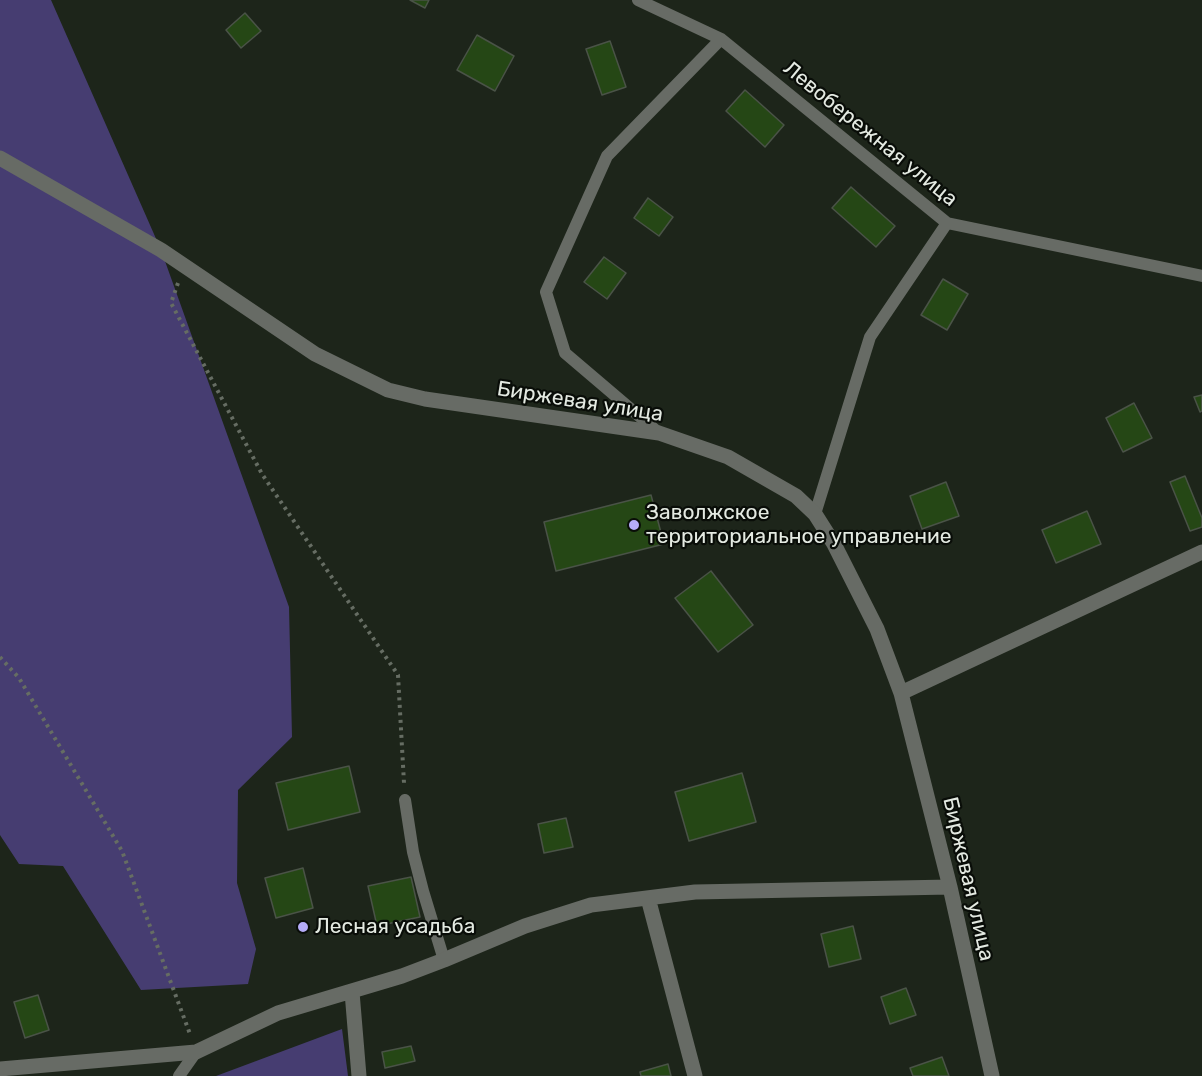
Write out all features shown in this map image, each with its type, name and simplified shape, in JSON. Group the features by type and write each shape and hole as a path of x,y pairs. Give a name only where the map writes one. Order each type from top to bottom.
{"street":[{"name":"Биржевая улица","path":"0,158 160,250 315,354 388,390 425,399 659,434 728,457 796,496 814,514 834,544 877,629 901,693 950,887 992,1076"},
{"path":"901,693 1202,552"},
{"path":"0,1069 196,1052 278,1013 352,992 444,960 525,926 591,905 695,892 950,887"},
{"path":"648,897 695,1076"},
{"path":"352,992 358,1076"}],"lane":[{"name":"Левобережная улица","path":"638,0 721,39 947,223 1202,276"},
{"path":"659,434 565,353 546,292 607,156 721,39"},
{"path":"814,514 870,337 947,223"},
{"path":"405,800 413,852 444,960"},
{"path":"179,1076 196,1052"}],"path":[{"path":"184,266 171,303 262,474 398,675 405,800"},
{"path":"0,657 19,678 122,851 196,1052"}],"shaded area":[{"path":"0,0 51,0 161,250 289,607 292,737 238,790 237,883 256,949 248,984 141,990 63,866 19,864 0,835"},
{"path":"342,1029 348,1076 216,1076"}],"building":[{"path":"410,0 429,0 425,8"},
{"path":"245,13 261,31 241,48 226,30"},
{"path":"477,35 514,56 495,91 457,70"},
{"path":"610,41 626,87 602,95 586,49"},
{"path":"745,90 784,125 765,147 726,111"},
{"path":"851,187 895,226 876,247 832,208"},
{"path":"648,198 673,217 659,236 634,218"},
{"path":"604,257 626,273 607,299 584,282"},
{"path":"943,279 968,294 947,330 921,315"},
{"path":"1202,395 1202,411 1200,412 1194,397"},
{"path":"1134,403 1152,438 1123,452 1106,418"},
{"path":"1185,476 1202,518 1202,527 1190,531 1170,482"},
{"path":"946,482 959,516 922,529 910,496"},
{"path":"651,495 664,544 556,571 544,522"},
{"path":"1087,511 1101,544 1056,563 1042,530"},
{"path":"711,571 753,625 718,652 675,598"},
{"path":"349,766 360,812 288,830 276,783"},
{"path":"742,773 756,822 689,841 675,792"},
{"path":"566,818 573,847 544,853 538,824"},
{"path":"303,868 313,908 276,918 265,878"},
{"path":"411,877 420,917 377,926 368,886"},
{"path":"853,926 861,959 829,967 821,934"},
{"path":"906,988 916,1015 890,1024 881,997"},
{"path":"38,995 49,1030 25,1038 14,1002"},
{"path":"411,1046 415,1061 385,1068 382,1052"},
{"path":"942,1057 949,1076 913,1076 910,1068"},
{"path":"668,1064 671,1076 641,1076 640,1072"}],"place":[{"name":"Заволжское территориальное управление","path":"634,525"},
{"name":"Лесная усадьба","path":"303,927"}]}
